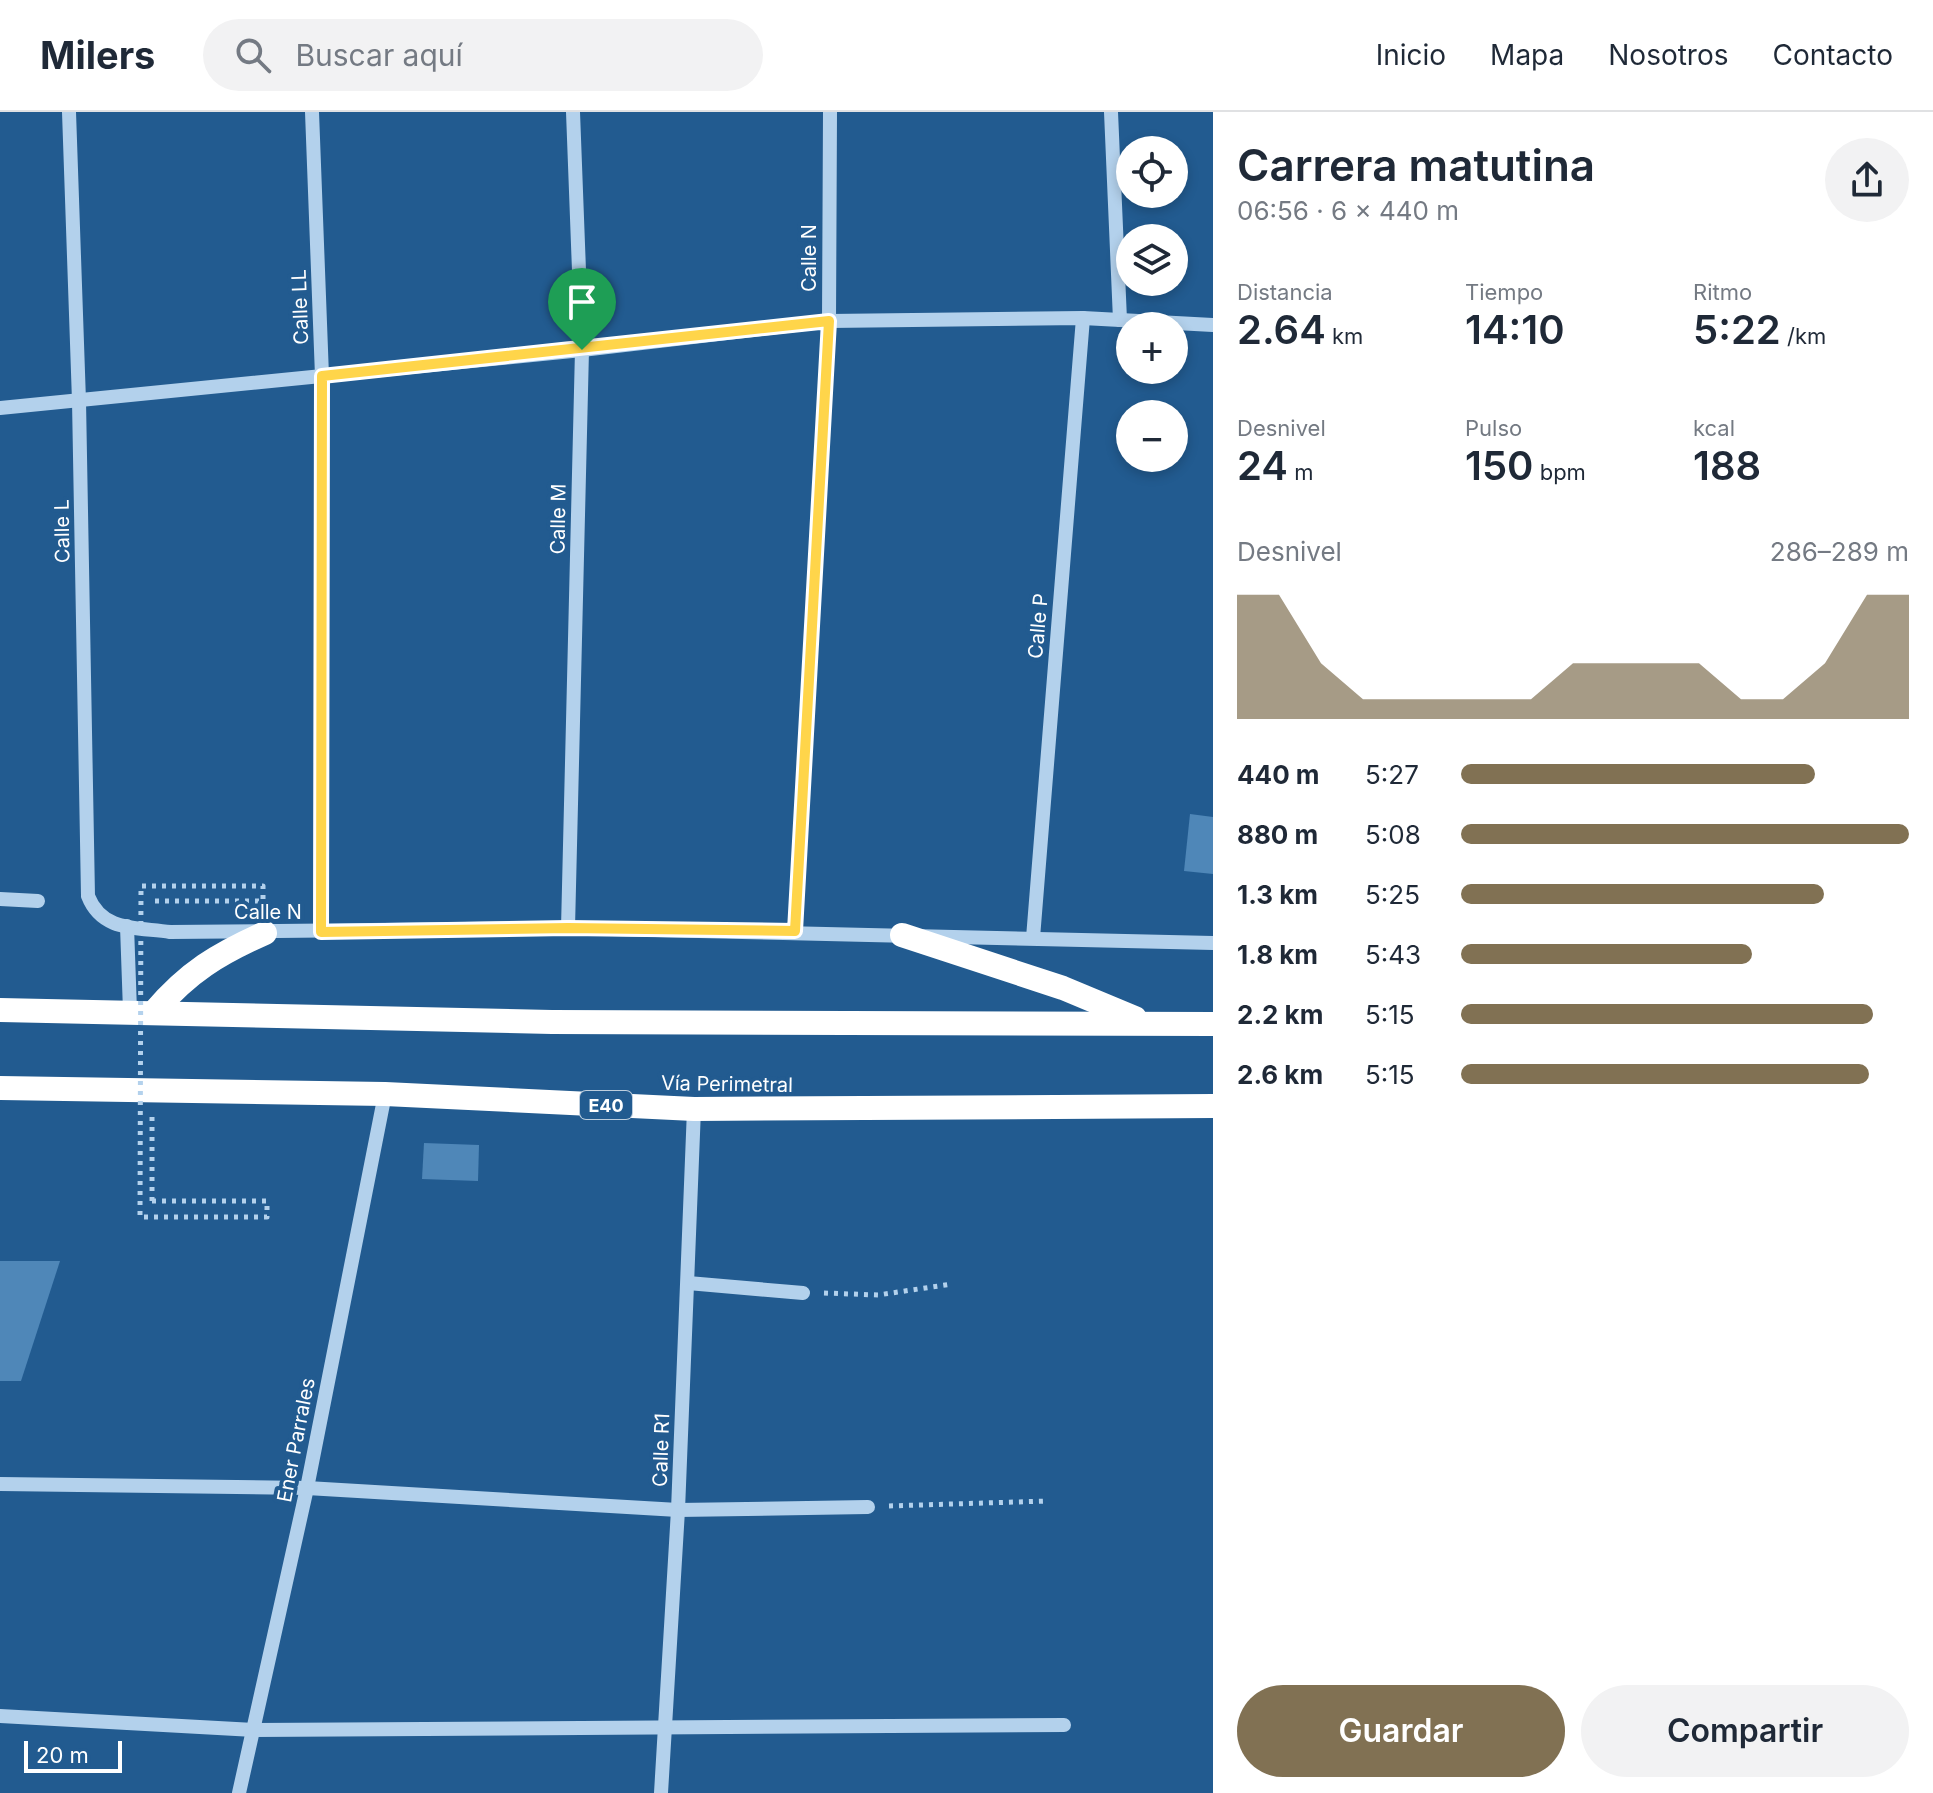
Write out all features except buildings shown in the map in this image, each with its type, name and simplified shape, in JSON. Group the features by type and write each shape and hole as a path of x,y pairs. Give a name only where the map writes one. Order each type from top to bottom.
{"highway":[{"path":"154,1012 182,980 228,950 265,933"},
{"path":"902,935 1063,988 1148,1023"},
{"path":"0,1010 552,1022 1213,1024"},
{"name":"Vía Perimetral","path":"0,1088 385,1094 694,1109 1213,1106"}],"street":[{"name":"Calle L","path":"69,112 79,401 88,896 95,913 110,922 170,932"},
{"name":"Calle LL","path":"312,112 322,376 321,932"},
{"name":"Calle M","path":"568,928 582,350 573,112"},
{"name":"Calle N","path":"170,932 568,928 795,931 829,321 830,112"},
{"path":"1111,112 1120,312"},
{"name":"Calle P","path":"1033,938 1083,318"},
{"path":"0,408 582,350 829,321 1116,320"},
{"path":"1188,324 1213,325"},
{"path":"0,899 38,901"},
{"path":"127,926 130,1011"},
{"path":"795,931 1213,943"},
{"name":"Ener Parrales","path":"239,1793 307,1488 385,1094"},
{"name":"Calle R1","path":"661,1793 678,1510 694,1109"},
{"path":"688,1283 803,1293"},
{"path":"0,1484 307,1488 678,1510 868,1507"},
{"path":"0,1716 254,1730 1064,1725"}],"path":[{"path":"152,1091 152,1201 267,1201 267,1217 140,1217 141,886 263,886 263,901 154,901"},
{"path":"803,1293 878,1295 952,1284"},
{"path":"868,1507 1047,1501"}],"route":[{"path":"829,321 795,931 568,928 321,932 322,376 582,350 829,321"}]}
